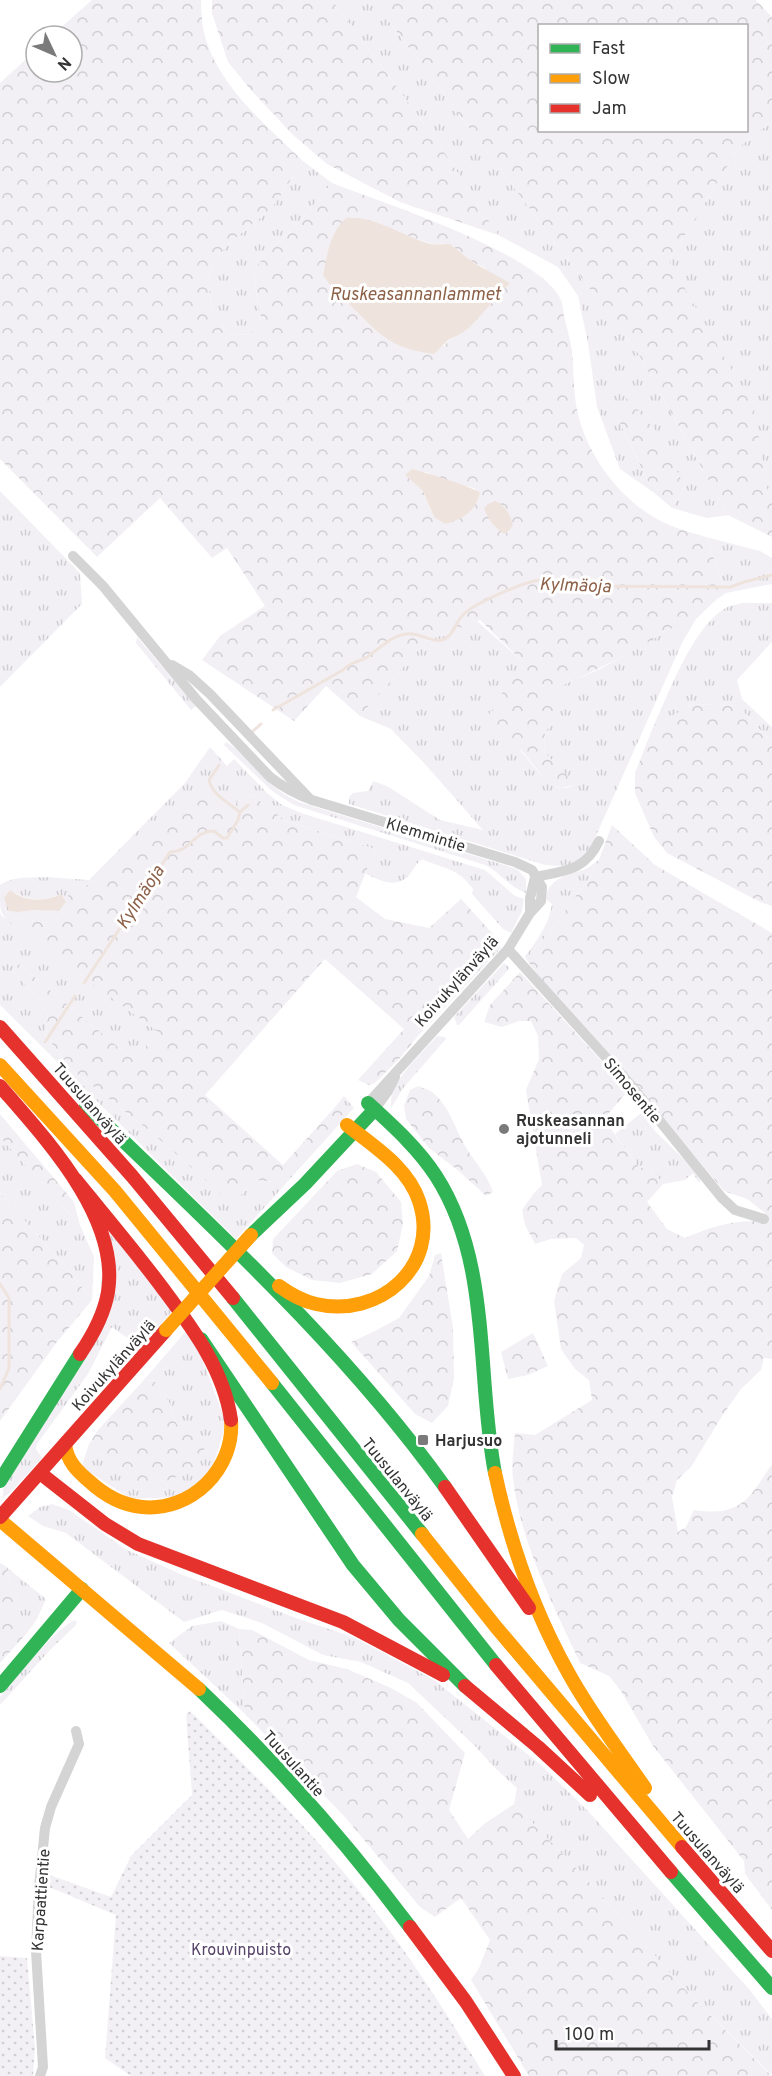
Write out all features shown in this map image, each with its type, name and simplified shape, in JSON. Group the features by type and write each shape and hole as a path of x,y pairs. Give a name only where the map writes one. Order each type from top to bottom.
{"main road":[{"path":"0,1026 257,1270 352,1373 426,1461 495,1557 587,1704 707,1876"},
{"name":"Tuusulanväylä","path":"0,1026 140,1185 489,1618 642,1802 772,1951"},
{"path":"0,1065 115,1191 223,1322 479,1644 624,1818 772,1988"},
{"path":"0,1086 124,1239 201,1339 353,1565 399,1620 473,1693 579,1783 684,1887"},
{"path":"371,1106 431,1168 448,1197 463,1234 475,1284 486,1414 503,1505 519,1560 559,1656"},
{"name":"Koivukylänväylä","path":"0,1519 251,1235 298,1177 351,1128 371,1106"},
{"path":"257,1270 293,1296 328,1306 365,1304 382,1296 410,1274 424,1240 424,1222 418,1200 407,1180 389,1160 351,1128"},
{"path":"2,1478 77,1361 104,1311 109,1285 103,1238 92,1210 75,1179"},
{"path":"65,1444 69,1462 74,1468 94,1486 125,1503 143,1507 162,1506 180,1501 197,1492 212,1479 222,1464 230,1445 231,1426 228,1404 221,1383 201,1339"},
{"path":"40,1473 105,1524 138,1544 343,1622 473,1693"},
{"name":"Tuusulantie","path":"0,1519 181,1672 240,1728 309,1803 435,1958 481,2023 514,2076"},
{"path":"0,1686 82,1589"}],"street":[{"name":"Klemmintie","path":"73,556 103,586 128,619 168,663 189,675 210,694 312,800 514,862 532,870 535,877"},
{"path":"535,877 578,867 587,859 599,841"},
{"name":"Koivukylänväylä","path":"371,1106 388,1092 400,1067 508,949 530,913 541,901 542,887 535,877"},
{"name":"Simosentie","path":"508,949 629,1083 722,1198 735,1210 764,1219"},
{"name":"Karpaattientie","path":"40,2076 43,2067 36,1952 45,1828 51,1807 79,1744 76,1731"}],"green space":[{"path":"92,0 201,0 203,28 218,67 243,101 303,161 269,210 226,247 212,268 209,281 213,308 216,318 231,335 251,334 261,318 254,279 255,268 301,220 332,183 420,216 491,247 522,264 546,281 560,298 572,351 578,415 601,467 626,496 655,518 706,537 726,593 642,646 554,689 559,715 545,732 544,752 576,785 561,788 549,784 522,751 485,721 522,661 480,620 426,641 360,716 326,686 294,721 202,660 220,636 265,606 227,548 212,558 160,498 97,557 0,459 0,83 24,61 24,84 84,84 84,24 65,24","holes":["417,239 433,244 450,244 474,263 485,268 457,336 449,339 444,346 347,303 335,293","426,472 476,489 434,517 423,491 406,475"]},
{"path":"212,0 332,0 439,144 498,235 400,202 327,164 292,134 228,62 212,13"},
{"path":"332,0 373,0 638,353 728,515 707,518 672,508 685,487 619,421 653,492 620,469 597,407 588,343 578,296 558,267 498,235 439,144"},
{"path":"373,0 756,0 772,17 772,121 739,147 669,261 754,409 768,493 772,498 772,537 728,515 638,353"},
{"path":"772,121 772,498 669,261 739,147"},
{"path":"303,161 332,183 301,220 255,268 254,280 261,318 251,334 231,335 216,318 213,308 209,281 212,268 226,247 269,210"},
{"path":"626,398 658,433 685,487 672,508 653,492 619,421"},
{"path":"0,491 80,573 82,604 0,687"},
{"path":"706,537 760,551 772,558 772,584 726,593"},
{"path":"717,599 696,619 682,643 591,847 575,862 561,866 545,865 349,804 349,797 353,793 368,791 373,781 387,786 440,820 483,830 391,729 360,716 426,641 477,621 522,661 512,741 549,782 564,788 575,785 544,752 545,732 559,714 553,689 600,669"},
{"path":"742,603 772,603 772,642 737,680 742,699 772,727 772,743 738,706 693,704 653,727 682,663 702,631 712,618 724,609"},
{"path":"137,637 196,706 191,710 136,643"},
{"path":"693,704 738,706 772,743 772,906 760,902 667,853 654,837 635,793 635,773 653,727"},
{"path":"226,742 244,756 274,787 299,802 517,869 526,879 526,893 515,888 485,865 294,805 272,791 224,745"},
{"path":"210,747 227,766 234,759 282,805 304,814 485,870 515,896 524,899 522,911 511,933 503,929 472,894 473,889 462,877 422,859 401,881 391,883 375,878 365,873 375,849 286,821 253,796 243,798 225,811 95,880 79,890 66,912 46,923 13,917 0,902 0,885 7,881 29,877 89,880 185,783","holes":["9,890 34,899 61,894 59,911 19,912"]},
{"path":"198,793 225,811 243,798 253,796 286,821 375,849 356,897 385,919 429,928 461,899 493,934 464,975 423,1020 418,1036 401,1057 375,1083 369,1085 358,1080 404,1029 325,959 205,1095 283,1165 336,1106 345,1112 283,1177 274,1182 257,1180 232,1203 151,1132 70,1068 45,1034 48,1015 38,999 13,971 19,964 131,1058 161,1034 19,930 5,918 0,907 0,902 13,917 46,923 66,912 69,890 79,890 95,880"},
{"path":"612,825 655,865 772,933 772,1359 764,1358 761,1370 741,1389 691,1467 677,1480 672,1497 678,1532 686,1527 694,1510 723,1511 742,1503 757,1487 772,1464 772,1910 745,1874 744,1861 653,1746 621,1691 609,1676 580,1663 539,1574 523,1527 513,1479 515,1433 535,1435 592,1400 589,1380 575,1369 561,1349 554,1301 562,1274 581,1258 584,1245 576,1238 551,1239 535,1244 525,1225 522,1210 542,1185 526,1090 539,1059 538,1036 531,1021 519,1021 502,1027 484,1022 490,1005 520,972 606,1066 626,1093 604,1119 639,1168 650,1168 663,1184 647,1202 667,1229 685,1238 713,1227 744,1221 764,1222 765,1213 747,1199 724,1191 619,1065 552,993 526,959 548,934 595,870"},
{"path":"600,859 595,870 548,934 526,959 525,957 548,919 552,904 546,899 550,887 559,879 585,869"},
{"path":"0,911 1,915 19,930 162,1034 131,1058 19,964 13,971 38,999 48,1015 45,1034 70,1068 151,1132 233,1202 257,1180 274,1182 344,1113 336,1106 344,1096 354,1108 236,1239 0,1005"},
{"path":"493,934 501,948 418,1036 423,1020 464,975"},
{"path":"504,963 509,967 508,970 457,1025 454,1017"},
{"path":"437,1036 446,1039 404,1087 391,1108 391,1098 400,1078"},
{"path":"418,1086 432,1092 442,1102 493,1192 486,1196 429,1148 406,1119 404,1106 410,1090"},
{"path":"641,1113 656,1132 702,1177 699,1183 693,1173 685,1180 663,1184 650,1168 639,1168 615,1134"},
{"path":"0,1114 74,1202 80,1225 0,1137"},
{"path":"0,1137 80,1225 94,1257 92,1300 0,1193"},
{"path":"357,1164 376,1172 401,1202 403,1224 397,1251 372,1274 340,1283 312,1280 286,1267 272,1253 273,1239 337,1171"},
{"path":"0,1193 92,1300 57,1342 0,1421"},
{"path":"105,1226 173,1310 138,1352 130,1340 112,1327 88,1374 37,1444 36,1449 42,1458 3,1498 3,1489 98,1337"},
{"path":"441,1253 453,1328 454,1378 448,1406 432,1423 415,1414 351,1342 399,1318 429,1276 435,1255"},
{"path":"186,1331 195,1340 226,1423 211,1472 179,1497 131,1499 83,1468 83,1462 89,1444 93,1452 114,1461 138,1483 177,1425 165,1391 153,1380 143,1381"},
{"path":"533,1333 548,1366 528,1375 508,1379 501,1352"},
{"path":"153,1380 165,1391 177,1425 190,1427 206,1446 192,1470 165,1482 138,1483 114,1461 93,1452 89,1444 98,1430 143,1381"},
{"path":"52,1504 69,1510 127,1550 183,1575 353,1637 434,1680 540,1764 587,1810 749,1989 772,2019 772,2075 691,1996 580,1872 514,1804 517,1788 408,1683 361,1662 323,1655 262,1623 222,1610 184,1622 66,1533 43,1526 28,1516 40,1507"},
{"path":"0,1563 5,1566 19,1602 11,1617 27,1633 0,1663"},
{"path":"5,1566 46,1599 37,1619 27,1633 10,1617 19,1602"},
{"path":"75,1620 77,1622 75,1626 0,1705 0,1697 36,1655 56,1634"},
{"path":"221,1621 239,1629 245,1714 169,1643 192,1626"},
{"path":"239,1629 252,1630 309,1660 347,1669 391,1688 417,1703 465,1753 449,1810 468,1839 484,1824 514,1804 580,1872 691,1996 772,2076 529,2076 471,1980 479,1968 490,1940 461,1898 435,1917 420,1907 344,1816 245,1714"},
{"name":"Krouvinpuisto","path":"190,1711 282,1804 347,1876 414,1965 485,2076 131,2076 105,2058 116,1915 49,1887 47,1874 111,1897 131,1856 192,1795 186,1715"},
{"path":"0,1956 27,1958 35,2048 33,2076 0,2076"}],"water":[{"name":"Ruskeasannanlammet","path":"346,218 368,220 431,244 450,244 474,263 510,283 469,328 449,339 434,354 406,348 385,338 377,331 323,275 333,237"},
{"path":"412,469 476,491 480,493 478,500 463,517 445,524 434,517 423,491 405,475"},
{"path":"495,501 505,508 513,525 507,533 497,528 485,512 484,508"},
{"path":"10,890 22,897 34,900 61,894 66,902 59,911 9,911 4,898"}],"waterway":[{"name":"Kylmäoja","path":"273,710 349,665 367,657 395,637 411,634 442,640 476,605 533,581 544,580 568,586 731,587 772,575"},
{"name":"Kylmäoja","path":"253,731 261,724"},
{"name":"Kylmäoja","path":"84,983 170,852 183,849 201,834 207,832 214,831 223,838 227,838 240,812 222,798 211,785 209,780 219,765"},
{"path":"240,812 248,805"},
{"name":"Kylmäoja","path":"45,1042 75,996"},
{"name":"Kylmäoja","path":"0,1284 9,1298 9,1368 0,1389"}],"traffic: fast":[{"path":"368,1103 413,1146 436,1176 454,1210 466,1245 474,1283 489,1436 495,1473"},
{"path":"86,1105 228,1242 320,1336 363,1384 445,1487"},
{"path":"251,1235 305,1184 375,1109"},
{"path":"233,1298 422,1534"},
{"path":"201,1339 353,1565 399,1620 465,1686"},
{"path":"0,1481 80,1354"},
{"path":"272,1383 496,1665"},
{"path":"0,1686 82,1589"},
{"path":"199,1689 309,1804 361,1864 410,1927"},
{"path":"671,1872 772,1988"}],"traffic: slow":[{"path":"0,1065 115,1191 272,1383"},
{"path":"279,1286 306,1301 339,1307 362,1303 382,1295 399,1283 413,1266 421,1247 423,1225 419,1201 414,1189 389,1158 347,1125"},
{"path":"166,1330 251,1235"},
{"path":"65,1444 70,1461 94,1486 120,1501 135,1506 160,1507 193,1495 218,1470 226,1455 231,1420"},
{"path":"495,1473 524,1576 556,1650 586,1703 645,1788"},
{"path":"0,1520 199,1689"},
{"path":"422,1534 496,1627 682,1847"}],"traffic: jam":[{"path":"0,1027 132,1176 233,1298"},
{"path":"0,1086 38,1130 75,1180 103,1235 109,1264 108,1292 97,1325 80,1354"},
{"path":"75,1179 142,1262 196,1335 222,1384 231,1420"},
{"path":"0,1517 166,1330"},
{"path":"40,1473 105,1524 138,1544 343,1622 443,1675"},
{"path":"445,1487 529,1608"},
{"path":"496,1665 671,1872"},
{"path":"465,1686 538,1747 590,1795"},
{"path":"682,1847 772,1951"},
{"path":"410,1927 466,2002 514,2076"}],"place":[{"name":"Ruskeasannan ajotunneli","path":"504,1129"},
{"name":"Harjusuo","path":"423,1440"}]}
